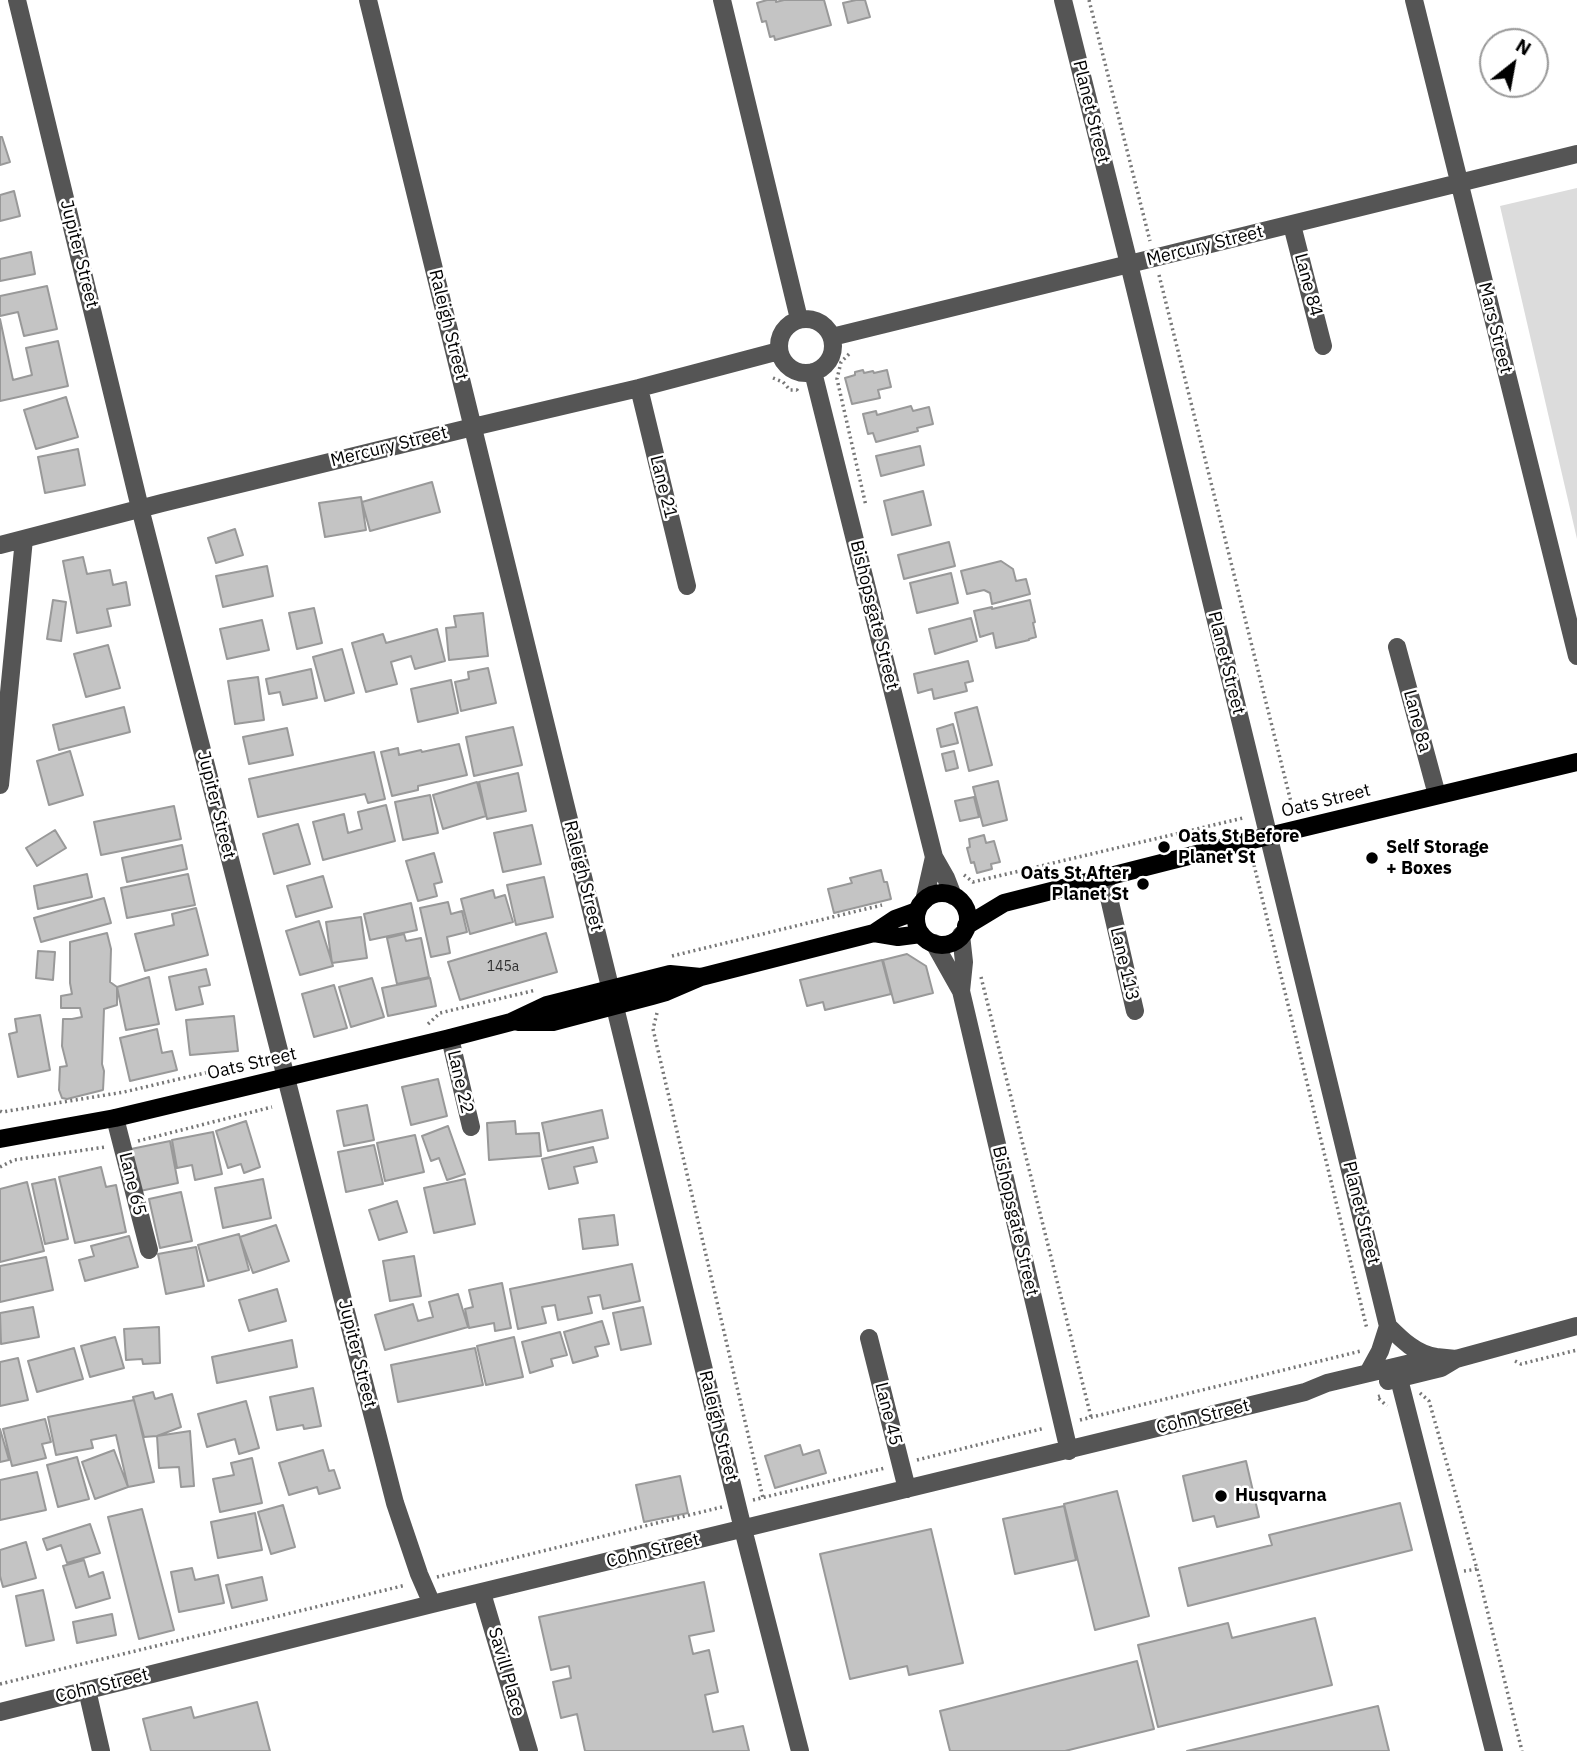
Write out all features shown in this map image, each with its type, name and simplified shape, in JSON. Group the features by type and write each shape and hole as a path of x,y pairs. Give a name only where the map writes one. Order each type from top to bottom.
{"main road":[{"name":"Oats Street","path":"964,931 1004,904 1268,836 1577,762"},
{"path":"937,893 956,898 965,906 967,914 964,931 958,939 950,943 928,939 917,927 916,916 921,906 927,897 937,893"},
{"name":"Oats Street","path":"956,898 1004,904"},
{"name":"Oats Street","path":"0,1139 115,1118 450,1038 511,1022 547,1005 666,992 701,977 874,933 921,906"},
{"name":"Oats Street","path":"874,933 928,939"}],"street":[{"name":"Jupiter Street","path":"17,0 140,508 395,1503 432,1604"},
{"name":"Raleigh Street","path":"368,0 743,1529 800,1751"},
{"path":"722,0 799,319"},
{"name":"Planet Street","path":"1063,0 1388,1326"},
{"name":"Mars Street","path":"1415,0 1577,656"},
{"name":"Mercury Street","path":"832,337 1577,154"},
{"name":"Lane 84","path":"1292,225 1323,345"},
{"path":"799,319 815,320 828,330 832,337 832,355 822,369 804,373 795,371 782,359 778,342 781,334 792,322 799,319"},
{"name":"Mercury Street","path":"0,545 779,351"},
{"name":"Bishopsgate Street","path":"813,372 934,857 956,898"},
{"name":"Lane 21","path":"639,388 687,586"},
{"path":"0,785 24,539"},
{"name":"Lane 8a","path":"1396,647 1437,795"},
{"name":"Bishopsgate Street","path":"921,906 934,857"},
{"name":"Lane 113","path":"1104,877 1135,1011"},
{"name":"Bishopsgate Street","path":"964,931 961,990 1069,1451"},
{"name":"Bishopsgate Street","path":"928,939 961,990"},
{"name":"Lane 22","path":"450,1038 471,1127"},
{"name":"Lane 65","path":"115,1118 149,1250"},
{"path":"1368,1373 1380,1351 1388,1326 1420,1353 1436,1357"},
{"name":"Cohn Street","path":"1305,1392 1324,1395 1399,1379 1441,1368 1456,1359 1577,1326"},
{"name":"Lane 45","path":"869,1338 907,1489"},
{"name":"Cohn Street","path":"0,1712 432,1604 1069,1451 1305,1392 1327,1383 1368,1373 1436,1357 1456,1359"},
{"path":"1399,1379 1494,1751"},
{"name":"Savill Place","path":"482,1593 529,1751"},
{"path":"87,1690 101,1751"}],"path":[{"path":"1089,0 1150,243"},
{"path":"1158,274 1293,810"},
{"path":"849,354 841,362 837,379 869,515"},
{"path":"773,377 783,382 790,390 797,390"},
{"path":"963,874 973,882 1243,818"},
{"path":"1254,866 1367,1329"},
{"path":"670,956 893,903"},
{"path":"978,968 1091,1417"},
{"path":"424,1028 440,1013 547,986"},
{"path":"657,1013 653,1029 763,1498"},
{"path":"0,1111 124,1092 264,1059"},
{"path":"0,1684 1365,1350"},
{"path":"1477,1569 1522,1751"}],"shaded area":[{"path":"1577,188 1577,539 1500,206"}],"building":[{"path":"767,0 824,0 831,25 775,40 774,36 770,37 766,21 762,22 757,3"},
{"path":"865,0 870,17 848,23 843,3"},
{"path":"0,137 10,162 0,165"},
{"path":"14,191 20,216 0,221 0,195"},
{"path":"31,252 35,274 0,281 0,259"},
{"path":"47,286 57,329 24,336 18,312 0,316 0,296"},
{"path":"0,319 13,380 32,375 26,348 58,341 68,386 0,401"},
{"path":"863,370 864,373 874,373 887,370 891,387 878,390 880,398 852,404 845,378"},
{"path":"66,397 78,437 36,449 24,410"},
{"path":"911,406 913,411 929,407 933,424 917,428 918,431 876,442 873,433 868,434 863,414 876,411 877,415"},
{"path":"920,446 924,465 881,476 876,456"},
{"path":"78,449 85,485 45,493 38,457"},
{"path":"432,482 440,512 370,531 362,502"},
{"path":"923,491 931,525 892,535 884,501"},
{"path":"361,497 366,530 325,537 319,503"},
{"path":"235,529 243,555 216,563 208,538"},
{"path":"949,542 955,566 904,579 898,555"},
{"path":"83,557 87,574 110,570 113,585 126,582 130,605 107,609 111,626 77,633 63,561"},
{"path":"1001,561 1013,569 1016,581 1026,579 1030,594 992,604 990,593 984,590 967,594 961,571"},
{"path":"267,566 273,596 223,607 216,576"},
{"path":"951,573 958,603 917,613 910,583"},
{"path":"53,600 66,602 61,641 47,639"},
{"path":"1030,600 1036,637 996,648 993,633 980,637 974,611"},
{"path":"314,608 322,643 297,649 289,613"},
{"path":"483,613 488,656 449,660 446,628 456,627 454,616"},
{"path":"971,618 977,641 935,654 929,629"},
{"path":"262,620 269,650 227,659 220,629"},
{"path":"437,629 445,661 415,669 411,656 391,662 397,684 366,692 352,643 383,634 386,643"},
{"path":"108,645 120,688 86,697 74,654"},
{"path":"342,649 354,693 325,701 313,657"},
{"path":"968,661 973,681 965,683 967,691 934,699 932,689 918,693 914,674"},
{"path":"488,668 496,703 461,711 455,682 469,679 468,672"},
{"path":"311,669 317,698 283,705 280,692 269,694 266,679"},
{"path":"258,677 264,720 235,724 228,681"},
{"path":"451,680 458,713 418,722 411,689"},
{"path":"124,707 130,732 59,750 53,725"},
{"path":"977,707 992,765 969,771 955,713"},
{"path":"953,724 958,743 941,747 937,729"},
{"path":"513,727 522,765 474,776 466,737"},
{"path":"287,728 293,755 249,764 243,737"},
{"path":"459,744 467,775 418,786 418,790 392,796 381,752 398,748 399,755"},
{"path":"70,751 83,795 49,805 37,761"},
{"path":"954,751 958,768 946,771 942,754"},
{"path":"374,752 385,799 368,803 365,794 258,817 249,779"},
{"path":"518,773 526,811 487,819 479,782"},
{"path":"998,781 1007,820 983,826 973,787"},
{"path":"477,782 486,816 443,829 433,795"},
{"path":"430,795 438,833 403,840 395,802"},
{"path":"974,797 979,817 960,821 955,801"},
{"path":"386,805 395,841 323,860 313,822 344,814 348,833 362,829 358,812"},
{"path":"174,806 181,839 101,855 94,822"},
{"path":"298,824 310,864 274,874 263,834"},
{"path":"532,825 541,864 503,872 494,833"},
{"path":"55,830 66,848 37,866 26,848"},
{"path":"984,835 986,843 994,841 1000,862 991,864 992,869 977,873 967,848 970,847 969,839"},
{"path":"182,845 187,869 127,882 122,858"},
{"path":"434,853 442,882 434,884 437,896 418,901 406,861"},
{"path":"881,870 891,899 834,913 828,889 852,883 850,878"},
{"path":"87,874 92,897 38,909 34,886"},
{"path":"188,874 195,905 127,918 121,888"},
{"path":"323,876 332,907 296,917 287,886"},
{"path":"544,877 553,917 516,925 507,885"},
{"path":"493,890 495,898 505,895 513,922 470,934 461,899"},
{"path":"104,898 111,923 41,942 34,918"},
{"path":"448,902 451,914 462,911 467,932 447,937 450,953 431,957 420,908"},
{"path":"411,903 417,930 370,940 364,914"},
{"path":"196,908 208,955 145,971 135,934 174,925 172,914"},
{"path":"361,917 367,958 332,963 326,922"},
{"path":"319,921 333,966 300,975 286,931"},
{"path":"107,933 111,949 110,982 117,987 117,1005 104,1009 103,1090 62,1098 59,1090 60,1067 67,1066 62,1046 63,1019 82,1017 80,1008 61,1008 61,996 72,994 70,942"},
{"path":"546,933 557,972 460,1000 448,962"},
{"path":"404,934 406,941 421,938 429,977 397,984 387,938"},
{"path":"38,951 55,952 53,980 36,978"},
{"path":"907,954 926,966 933,993 894,1003 883,960"},
{"path":"882,960 891,994 825,1010 823,1002 807,1006 800,980"},
{"path":"206,969 210,985 199,987 203,1004 176,1010 169,977"},
{"path":"149,977 159,1024 126,1030 117,987"},
{"path":"372,978 384,1017 351,1027 339,987"},
{"path":"430,978 436,1006 388,1016 382,988"},
{"path":"334,985 347,1028 314,1037 302,994"},
{"path":"40,1015 50,1070 18,1077 9,1034 17,1032 15,1019"},
{"path":"234,1016 238,1051 190,1055 186,1020"},
{"path":"157,1029 162,1053 172,1051 177,1070 130,1081 120,1038"},
{"path":"438,1079 447,1116 411,1125 402,1087"},
{"path":"367,1105 374,1140 344,1146 337,1111"},
{"path":"602,1110 608,1138 548,1151 542,1123"},
{"path":"246,1121 260,1167 244,1173 241,1164 228,1168 216,1131"},
{"path":"515,1121 516,1134 539,1133 541,1156 489,1160 487,1123"},
{"path":"448,1126 465,1174 447,1180 439,1158 431,1161 422,1136"},
{"path":"213,1132 222,1174 195,1180 192,1165 177,1168 172,1140"},
{"path":"415,1135 424,1172 385,1181 377,1143"},
{"path":"170,1141 178,1183 140,1191 131,1149"},
{"path":"374,1145 383,1184 346,1192 338,1152"},
{"path":"593,1147 597,1162 574,1167 578,1183 549,1189 542,1159"},
{"path":"101,1167 106,1187 116,1185 126,1232 75,1243 59,1177"},
{"path":"55,1179 68,1239 45,1244 32,1184"},
{"path":"263,1179 271,1218 223,1228 215,1188"},
{"path":"465,1179 475,1224 434,1233 424,1188"},
{"path":"27,1182 44,1251 0,1262 0,1189"},
{"path":"181,1192 192,1241 160,1248 149,1199"},
{"path":"397,1201 407,1232 379,1240 369,1210"},
{"path":"614,1215 618,1245 583,1249 579,1219"},
{"path":"276,1225 289,1261 253,1273 240,1237"},
{"path":"239,1234 249,1270 208,1281 198,1245"},
{"path":"129,1236 138,1267 85,1281 79,1260 94,1256 91,1246"},
{"path":"196,1247 204,1286 166,1294 158,1254"},
{"path":"414,1256 421,1296 390,1301 383,1261"},
{"path":"46,1257 53,1290 0,1302 0,1266"},
{"path":"632,1264 640,1301 603,1309 600,1295 588,1297 592,1313 558,1320 555,1305 542,1307 546,1323 518,1329 510,1289"},
{"path":"502,1283 511,1328 495,1331 494,1323 469,1328 465,1309 473,1307 469,1290"},
{"path":"277,1289 286,1321 249,1331 239,1300"},
{"path":"458,1294 468,1327 385,1350 375,1315 413,1304 418,1321 433,1317 429,1302"},
{"path":"33,1307 39,1337 1,1344 0,1313"},
{"path":"643,1307 651,1344 621,1350 613,1313"},
{"path":"602,1321 609,1344 595,1347 598,1356 573,1363 564,1332"},
{"path":"159,1327 160,1363 143,1364 142,1359 126,1360 124,1329"},
{"path":"560,1332 567,1355 551,1359 553,1366 530,1373 522,1342"},
{"path":"115,1337 124,1368 90,1377 81,1346"},
{"path":"514,1337 523,1377 486,1385 477,1346"},
{"path":"292,1340 297,1367 217,1383 212,1357"},
{"path":"74,1348 83,1379 37,1392 28,1361"},
{"path":"475,1348 483,1385 398,1402 391,1365"},
{"path":"18,1358 28,1400 0,1406 0,1362"},
{"path":"313,1388 321,1426 304,1429 303,1425 277,1430 270,1397"},
{"path":"153,1392 155,1399 172,1394 181,1427 157,1436 144,1437 133,1397"},
{"path":"134,1400 154,1482 128,1487 116,1435 91,1440 93,1448 56,1455 48,1417"},
{"path":"246,1401 259,1448 239,1454 235,1439 207,1447 198,1414"},
{"path":"45,1419 51,1442 42,1444 46,1458 12,1466 3,1429"},
{"path":"0,1429 9,1460 0,1462"},
{"path":"190,1431 194,1486 181,1487 179,1467 159,1468 157,1436"},
{"path":"800,1445 803,1455 819,1450 826,1473 775,1488 765,1456"},
{"path":"114,1450 128,1487 95,1499 82,1462"},
{"path":"323,1450 329,1471 334,1470 340,1488 319,1494 317,1487 289,1495 279,1463"},
{"path":"77,1457 89,1499 58,1507 47,1465"},
{"path":"252,1458 262,1503 220,1512 213,1479 234,1475 231,1463"},
{"name":"Husqvarna","path":"1246,1461 1259,1517 1217,1527 1214,1516 1193,1521 1183,1476"},
{"path":"37,1472 46,1510 0,1520 0,1480"},
{"path":"680,1476 688,1513 644,1522 636,1485"},
{"path":"1117,1491 1149,1616 1095,1630 1064,1504"},
{"path":"1400,1503 1412,1550 1188,1606 1179,1568 1272,1545 1269,1535"},
{"path":"283,1505 295,1547 271,1554 258,1512"},
{"path":"1064,1506 1076,1560 1015,1574 1003,1519"},
{"path":"142,1509 174,1630 139,1639 108,1517"},
{"path":"255,1513 262,1550 218,1558 211,1522"},
{"path":"90,1524 100,1553 67,1563 61,1545 47,1550 43,1539"},
{"path":"931,1529 963,1663 909,1675 907,1666 850,1679 820,1554"},
{"path":"26,1542 36,1578 3,1587 0,1576 0,1550"},
{"path":"84,1560 89,1577 103,1572 110,1598 76,1608 63,1566"},
{"path":"192,1568 195,1580 218,1575 224,1603 179,1612 171,1572"},
{"path":"262,1577 267,1600 232,1608 226,1585"},
{"path":"704,1582 714,1631 689,1636 693,1654 709,1650 718,1692 705,1695 713,1732 743,1726 749,1751 585,1751 577,1714 561,1718 553,1682 571,1678 569,1666 551,1670 539,1617"},
{"path":"43,1590 54,1640 26,1646 16,1596"},
{"path":"112,1614 116,1635 77,1643 73,1622"},
{"path":"1315,1618 1332,1685 1158,1727 1138,1645 1228,1623 1232,1638"},
{"path":"1137,1661 1154,1729 1065,1751 950,1751 940,1711"},
{"path":"257,1702 270,1751 151,1751 143,1719 191,1707 194,1718"},
{"path":"1378,1706 1389,1751 1187,1751"}],"place":[{"name":"Oats St Before Planet St","path":"1164,847"},
{"name":"Self Storage + Boxes","path":"1372,858"},
{"name":"Oats St After Planet St","path":"1143,884"},
{"name":"Husqvarna","path":"1221,1496"}]}
